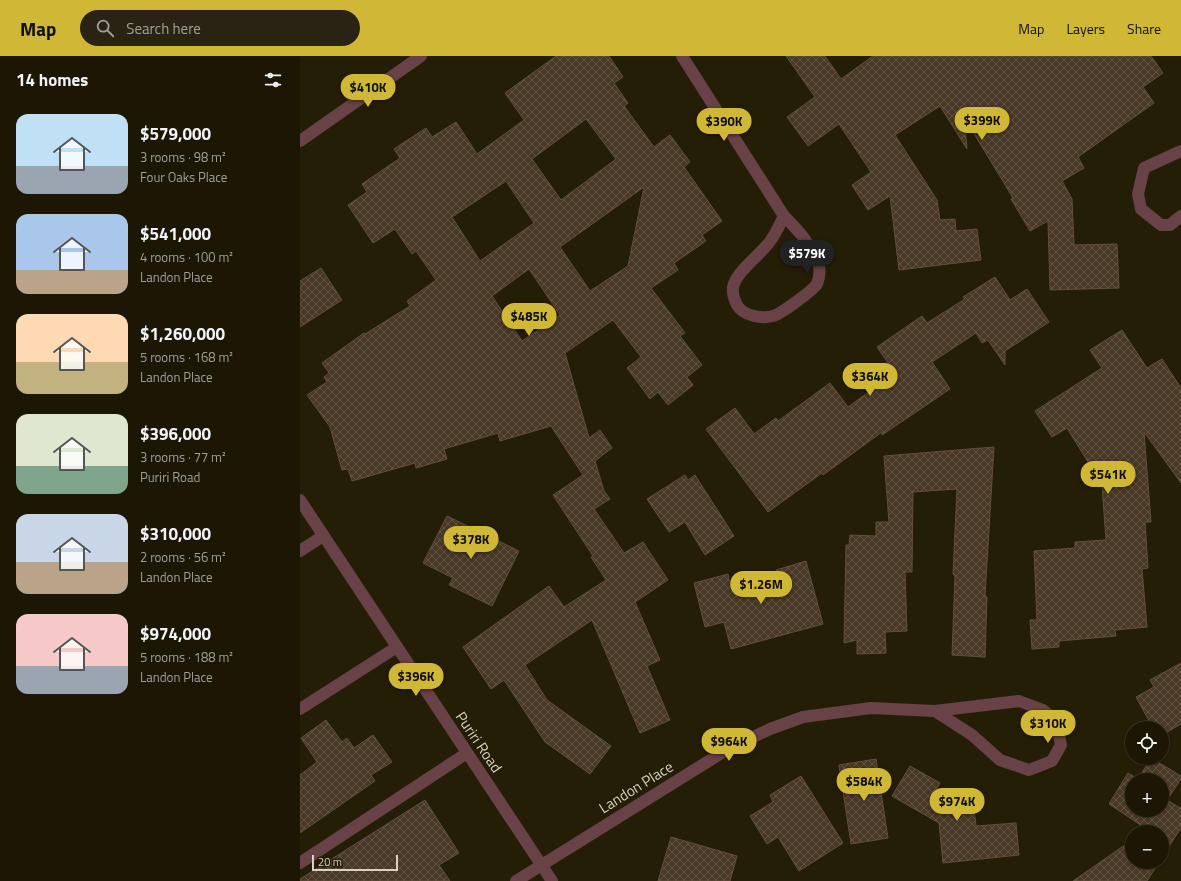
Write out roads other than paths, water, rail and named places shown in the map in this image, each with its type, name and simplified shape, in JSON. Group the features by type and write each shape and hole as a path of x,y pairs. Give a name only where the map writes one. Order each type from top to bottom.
{"street":[{"path":"300,140 421,56"},
{"path":"682,56 784,216 800,232 809,245 819,266 820,274 816,284 807,293 773,316 759,317 746,313 739,307 733,297 733,288 739,276 771,241 784,216"},
{"path":"1181,151 1144,168 1138,194 1141,209 1161,225 1170,225 1181,216"},
{"name":"Puriri Road","path":"300,500 552,881"},
{"path":"300,551 323,536"},
{"path":"300,709 397,647"},
{"name":"Landon Place","path":"516,881 541,864 728,749 770,729 803,717 871,708 935,710 1019,700 1043,710 1056,722 1061,745 1052,761 1029,770 1000,760 972,735 935,710"},
{"path":"300,863 467,753"}]}
